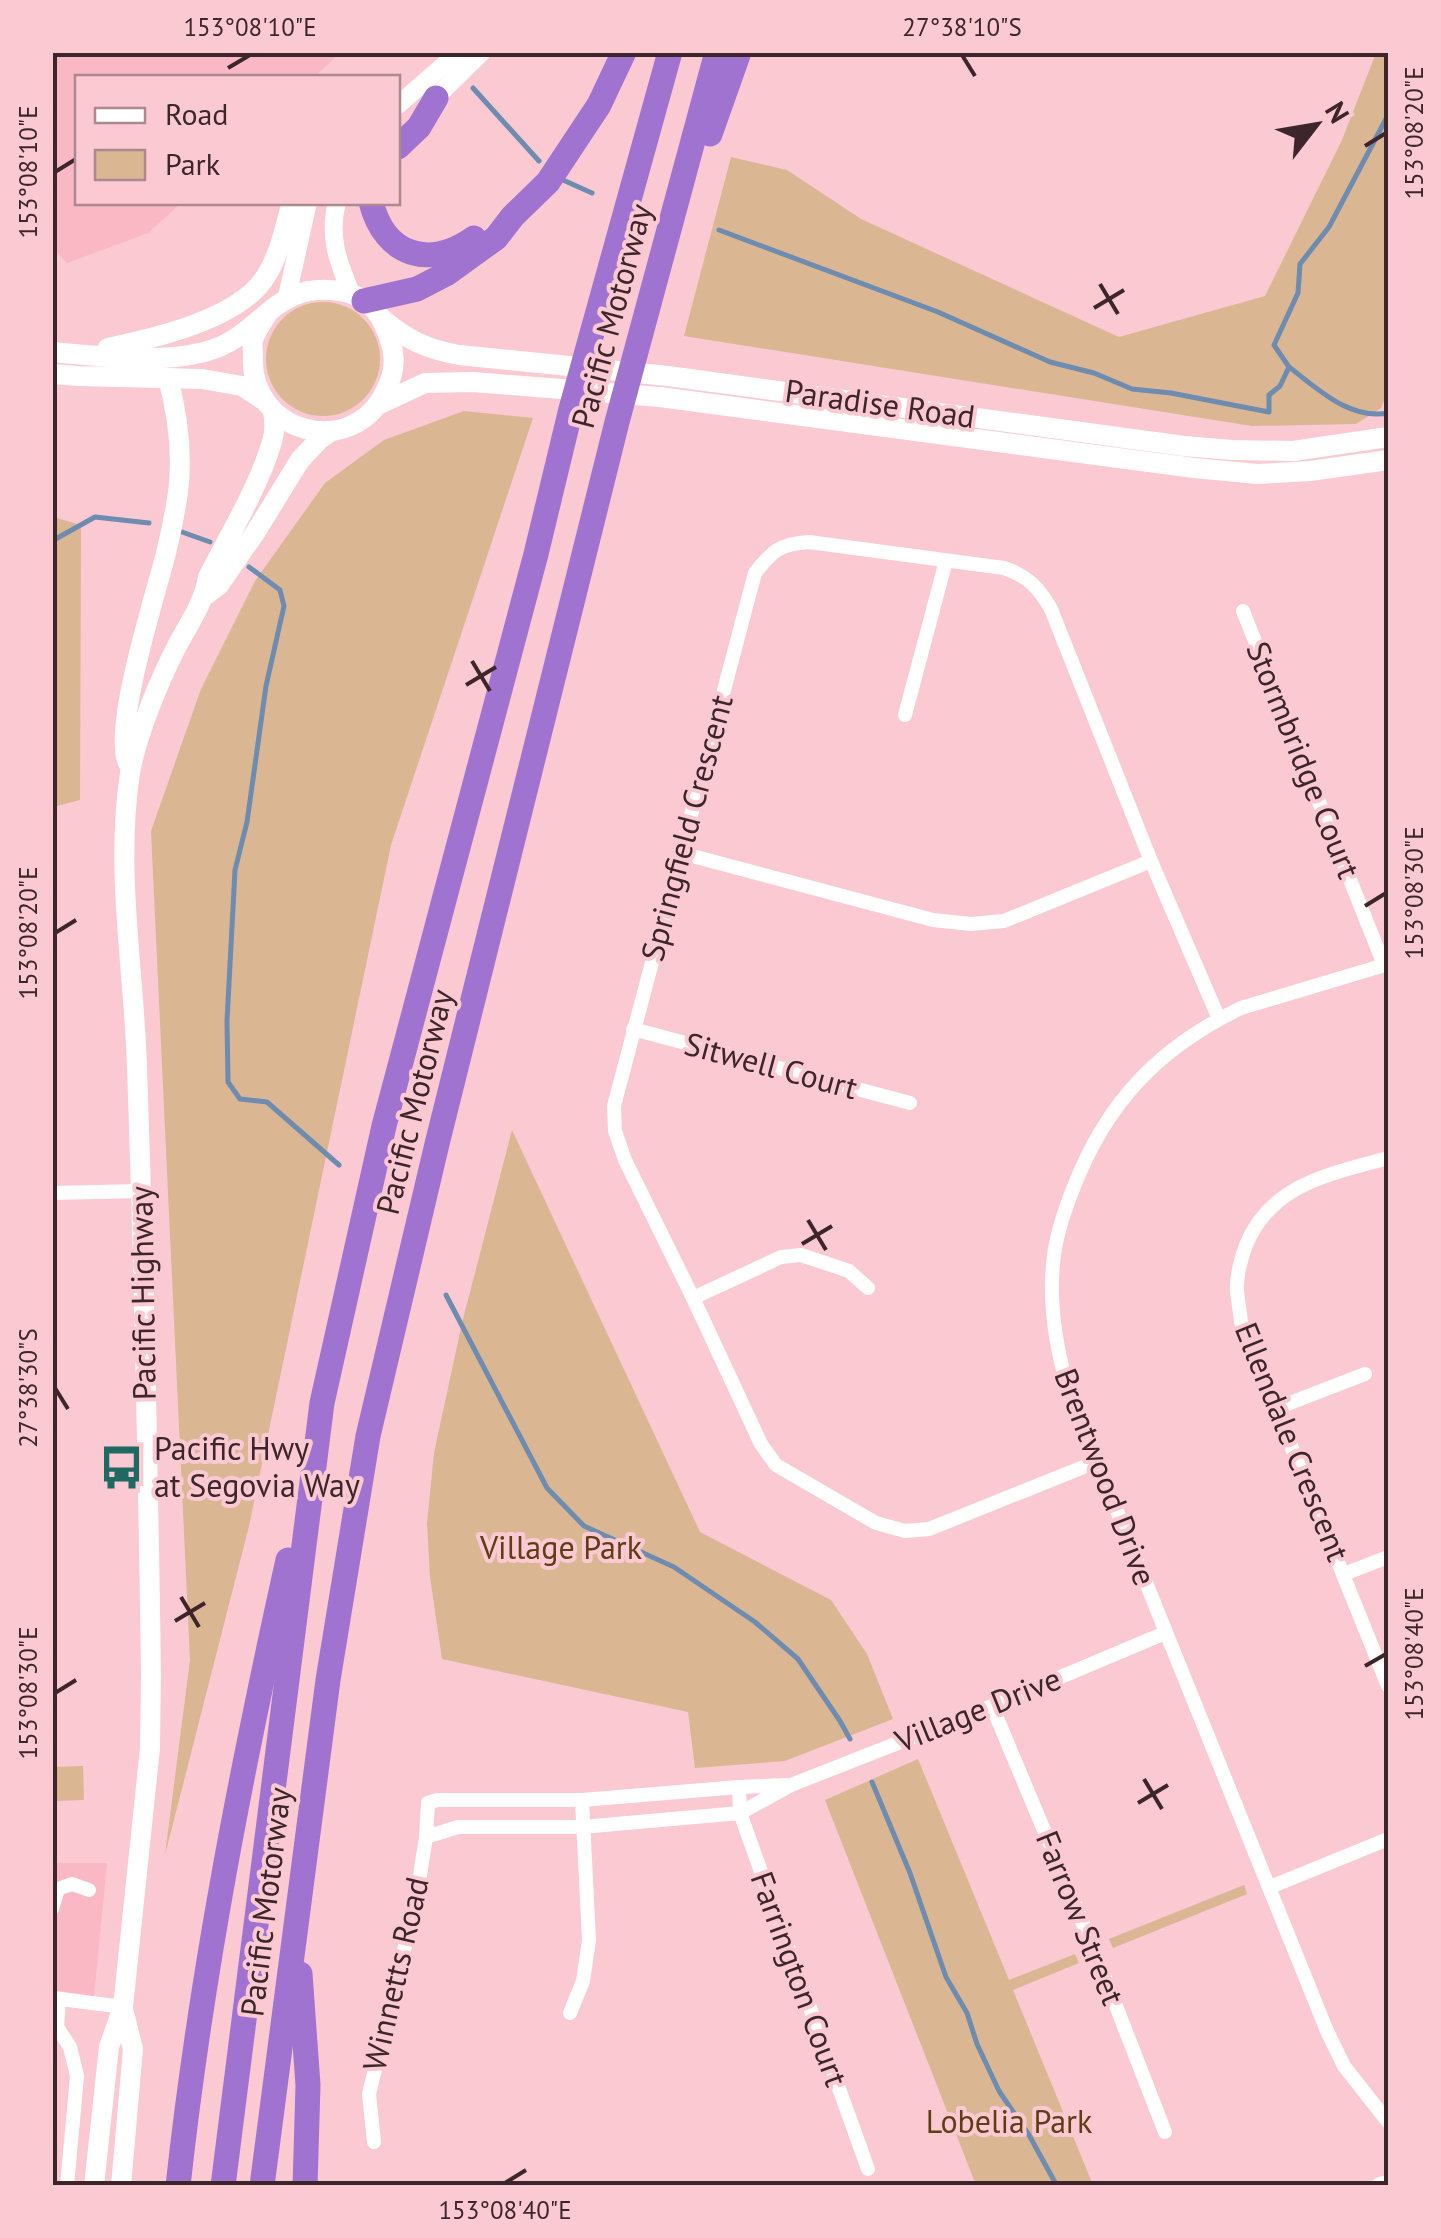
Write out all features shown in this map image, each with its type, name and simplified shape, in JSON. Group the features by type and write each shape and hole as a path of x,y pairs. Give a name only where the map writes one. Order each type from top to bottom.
{"highway":[{"path":"365,304 417,289 446,274 496,238 548,182 599,105 624,52"},
{"name":"Pacific Motorway","path":"223,2186 322,1403 384,1126 571,409 670,52"},
{"name":"Pacific Motorway","path":"262,2186 328,1680 368,1436 617,422 717,52"},
{"path":"641,327 739,52"},
{"path":"400,145 419,127 436,98"},
{"path":"372,205 388,238 412,254 425,256 462,247 513,216"},
{"path":"178,2186 190,2079 250,1734 322,1403"},
{"path":"296,1920 308,2085 306,2186"}],"main road":[{"path":"76,354 170,332 244,300 272,266 291,205"},
{"path":"52,352 161,357 208,352 238,338 287,297 319,288 365,304 394,346 393,376 380,404 366,418 330,432 290,424 242,386 228,382 52,374"},
{"name":"Paradise Road","path":"365,304 400,334 430,349 459,355 668,376 1184,446 1293,451 1388,437"},
{"path":"268,313 254,340 252,355 252,370 268,405"},
{"path":"131,769 124,754 129,700 168,547 178,487 180,444 168,378"},
{"name":"Paradise Road","path":"380,404 425,383 473,382 660,397 1258,474 1388,460"},
{"name":"Pacific Highway","path":"94,2186 109,2047 122,2007 150,1748 141,1191 124,847 131,769 167,667 206,595 208,578 274,439 268,405"},
{"name":"Pacific Highway","path":"206,595 218,586 264,521 300,460 330,432"},
{"name":"Pacific Highway","path":"120,2186 133,2050 122,2007"}],"street":[{"path":"400,103 459,52"},
{"path":"400,132 482,52"},
{"path":"287,297 307,205"},
{"path":"336,205 332,231 335,250 365,304"},
{"name":"Springfield Crescent","path":"1096,1462 929,1528 905,1531 876,1522 776,1465 761,1444 614,1132 614,1106 633,1029 756,573 770,554 787,544 809,542 1004,568 1021,573 1040,589 1219,1019"},
{"path":"905,715 946,561"},
{"name":"Stormbridge Court","path":"1243,611 1386,965"},
{"path":"682,852 934,920 971,924 1004,921 1152,861"},
{"name":"Brentwood Drive","path":"1386,965 1253,1004 1219,1019 1154,1065 1106,1119 1086,1156 1066,1206 1054,1255 1058,1357 1069,1392 1327,2031 1344,2066 1388,2122"},
{"name":"Sitwell Court","path":"633,1029 910,1103"},
{"name":"Ellendale Crescent","path":"1388,1158 1326,1175 1296,1188 1270,1206 1252,1231 1240,1259 1236,1287 1241,1322 1388,1686"},
{"path":"52,1193 141,1191"},
{"path":"693,1298 781,1258 802,1255 849,1271 868,1288"},
{"path":"1277,1408 1365,1374"},
{"path":"1344,1574 1388,1557"},
{"name":"Village Drive","path":"426,1837 458,1826 582,1826 740,1813 791,1785 1165,1633"},
{"name":"Farrow Street","path":"992,1706 1165,2132"},
{"name":"Village Drive","path":"426,1806 436,1800 582,1800 791,1785"},
{"name":"Farrington Court","path":"739,1786 740,1813 868,2169"},
{"path":"570,2013 583,1981 589,1940 582,1800"},
{"name":"Winnetts Road","path":"374,2142 369,2094 416,1900 426,1837 426,1806"},
{"path":"1270,1887 1388,1839"},
{"path":"52,1909 58,1889 72,1884 89,1890"},
{"path":"68,2186 77,2076 70,2047 57,2027 56,1999 122,2007"},
{"path":"1380,2186 1388,2184"}],"shaded area":[{"path":"53,52 340,52 316,75 75,75 75,205 179,205 148,233 67,263 53,248"},
{"path":"53,1863 107,1863 94,1996 53,1990"}],"green space":[{"path":"1376,53 1388,53 1388,391 1381,408 1356,424 1252,426 684,336 731,157 787,170 861,219 1119,337 1265,296 1342,140"},
{"path":"323,302 345,307 363,319 375,337 380,359 375,381 363,399 345,411 323,416 301,411 283,399 271,381 266,359 271,337 283,319 301,307"},
{"path":"464,411 533,418 391,845 249,1526 165,1855 190,1660 151,831 201,689 255,581 325,483 384,440"},
{"path":"53,517 81,525 80,800 53,807"},
{"name":"Village Park","path":"512,1130 700,1532 831,1600 867,1654 893,1719 785,1761 695,1768 688,1712 442,1659 427,1523 434,1453 462,1323"},
{"name":"Lobelia Park","path":"918,1759 1009,1980 1075,1954 1079,1963 1013,1990 1093,2185 976,2185 825,1800"},
{"path":"83,1766 84,1800 53,1801 53,1767"},
{"path":"1244,1885 1247,1894 1113,1948 1109,1939"}],"waterway":[{"path":"473,88 539,161"},
{"path":"719,230 938,312 1050,362 1094,373 1132,389 1269,412 1269,395 1280,386 1289,367 1274,345 1298,293 1300,264 1329,227 1388,115"},
{"path":"563,180 592,193"},
{"path":"1289,367 1347,407 1360,412 1388,413"},
{"path":"52,541 95,517 149,523"},
{"path":"182,532 210,542"},
{"path":"249,567 280,590 284,606 266,686 247,822 235,870 227,1021 228,1082 240,1099 267,1102 339,1165"},
{"path":"446,1295 547,1488 584,1526 674,1567 755,1622 798,1659 850,1739"},
{"path":"872,1782 910,1873 946,1977 967,2013 999,2091 1057,2186"}],"place":[{"name":"Pacific Hwy at Segovia Way","path":"121,1467"}]}
